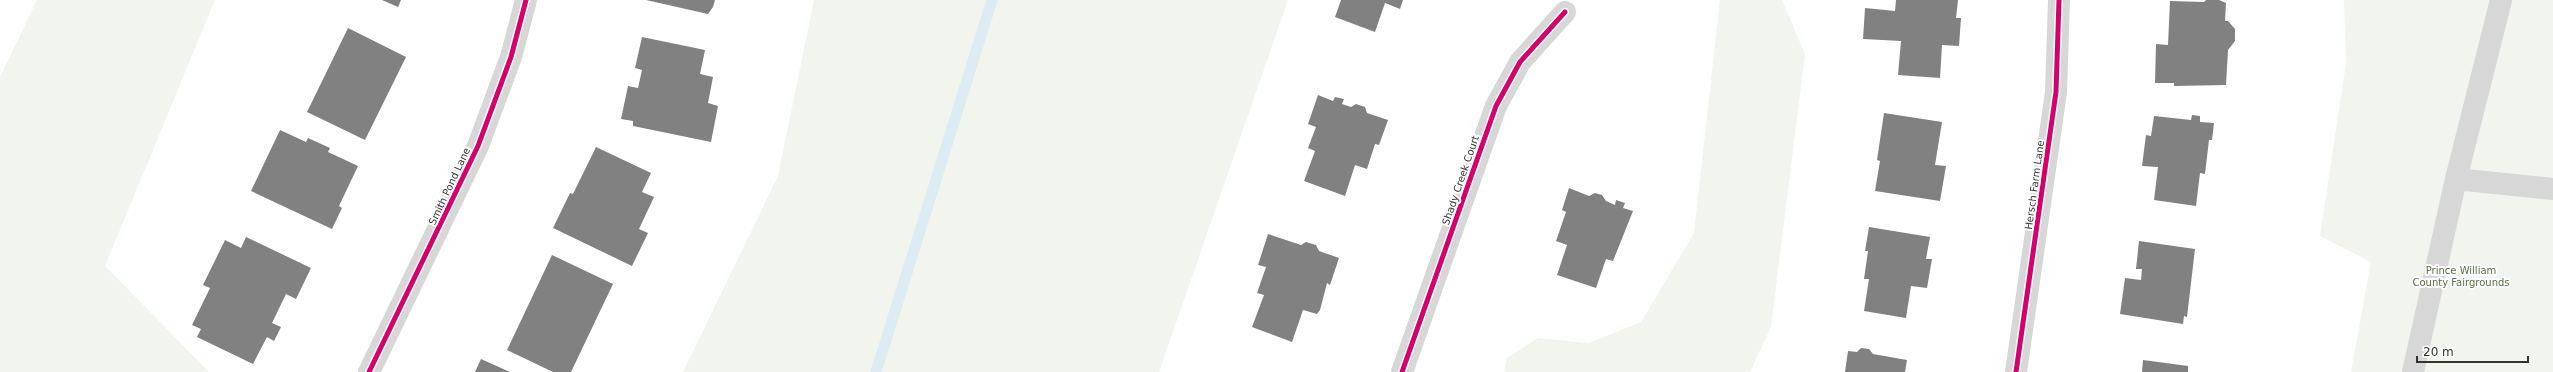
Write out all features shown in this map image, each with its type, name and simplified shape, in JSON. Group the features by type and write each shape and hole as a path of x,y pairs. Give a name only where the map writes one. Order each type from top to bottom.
{"street":[{"name":"Smith Pond Lane","path":"369,372 478,146 511,57 526,0"},
{"name":"Hersch Farm Lane","path":"2016,372 2056,92 2060,0"},
{"path":"2412,372 2456,179 2501,0"},
{"name":"Shady Creek Court","path":"1402,372 1496,106 1520,62 1565,12"},
{"path":"2456,179 2553,190"}],"green space":[{"path":"37,0 215,0 105,266 209,372 0,372 0,77"},
{"path":"814,0 1288,0 1159,372 683,372 778,176"},
{"path":"1720,0 1782,0 1805,54 1771,327 1750,372 1504,372 1507,358 1538,338 1589,343 1641,322 1694,233"},
{"name":"Prince William County Fairgrounds","path":"2344,0 2553,0 2553,372 2351,372 2371,262 2320,236 2346,63"}],"building":[{"path":"382,0 401,0 398,7"},
{"path":"646,0 715,0 713,7 708,14"},
{"path":"1341,0 1403,0 1400,9 1385,3 1375,32 1335,17"},
{"path":"1896,0 1958,0 1956,18 1961,18 1959,46 1942,45 1940,78 1898,75 1901,41 1863,39 1865,8 1895,11"},
{"path":"2206,0 2219,0 2226,3 2225,21 2228,21 2235,29 2235,41 2228,50 2226,85 2174,86 2174,83 2155,83 2156,44 2168,45 2170,1 2204,2"},
{"path":"348,28 406,57 365,140 307,112"},
{"path":"642,37 705,50 700,74 713,77 708,103 718,106 711,142 633,126 633,121 621,119 628,86 638,88 642,70 635,68"},
{"path":"1318,95 1333,101 1335,97 1344,99 1342,104 1351,107 1356,104 1365,107 1367,113 1388,120 1379,145 1375,144 1367,169 1355,165 1345,196 1304,181 1315,151 1308,148 1316,127 1308,124"},
{"path":"1884,113 1942,122 1935,165 1946,166 1940,201 1875,191 1880,161 1877,160"},
{"path":"2192,115 2200,116 2200,122 2214,123 2212,140 2209,140 2205,174 2200,173 2196,206 2154,200 2158,167 2142,166 2146,135 2151,136 2154,116 2191,120"},
{"path":"280,130 306,142 308,138 330,148 328,152 358,166 339,206 342,208 332,229 251,191"},
{"path":"596,147 651,173 642,192 654,197 639,229 648,233 632,266 553,228 570,193 573,194"},
{"path":"1569,188 1589,196 1595,193 1602,195 1606,201 1615,205 1616,200 1625,203 1623,208 1633,211 1613,261 1606,259 1596,288 1557,275 1567,245 1556,241 1566,212 1562,210"},
{"path":"1869,227 1930,237 1926,259 1932,259 1927,288 1911,286 1906,318 1864,311 1869,279 1864,279 1868,251 1865,251"},
{"path":"1268,234 1301,245 1306,242 1316,245 1319,251 1339,258 1330,285 1327,283 1320,310 1317,314 1303,310 1292,342 1252,327 1264,295 1257,293 1266,267 1258,265"},
{"path":"246,237 311,268 296,299 286,294 272,323 281,327 274,341 267,337 253,364 197,337 201,329 192,325 210,288 203,285 225,240 241,248"},
{"path":"2139,241 2195,249 2187,317 2184,316 2183,324 2120,314 2125,278 2141,280 2142,269 2136,269"},
{"path":"552,255 613,284 571,372 553,372 507,350"},
{"path":"1861,348 1869,349 1873,354 1907,360 1905,372 1845,372 1848,351 1857,352"},
{"path":"481,359 510,372 475,372"},
{"path":"2143,360 2188,366 2188,372 2142,372"}],"waterway":[{"path":"876,372 992,0"}],"cycle path":[{"path":"369,372 478,146 511,57 526,0"},
{"path":"2016,372 2056,92 2059,0"},
{"path":"1402,372 1496,106 1520,62 1565,12"}]}
